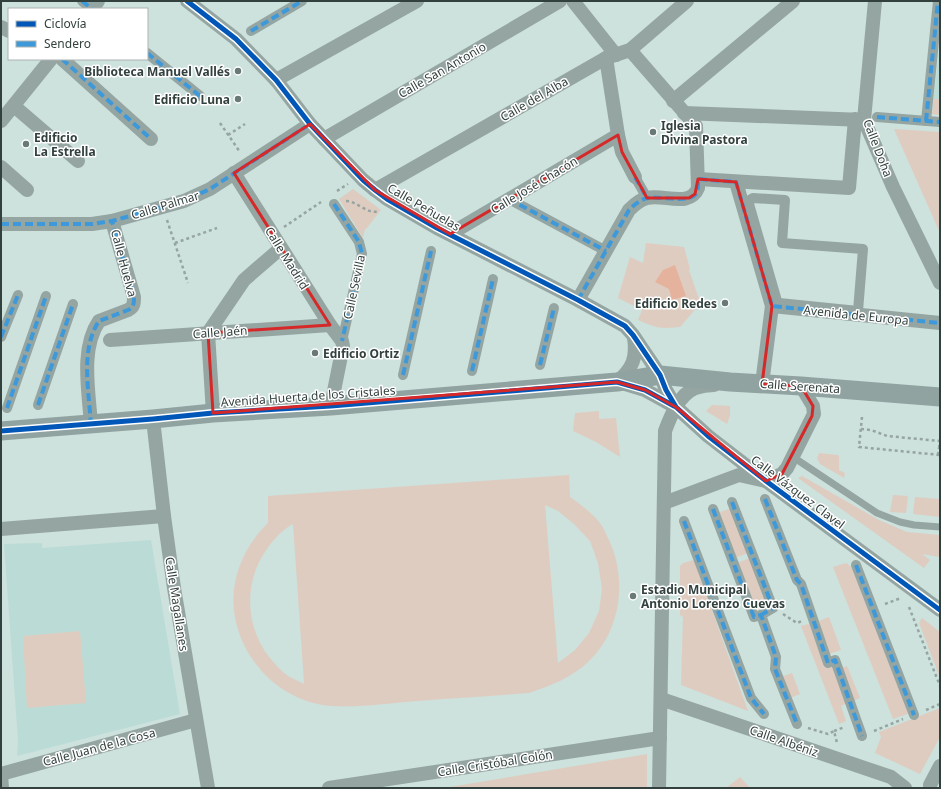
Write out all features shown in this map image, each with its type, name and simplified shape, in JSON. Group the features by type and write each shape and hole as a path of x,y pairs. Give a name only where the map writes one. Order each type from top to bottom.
{"main road":[{"name":"Avenida Huerta de los Cristales","path":"1,431 91,425 213,413 331,406 617,382 660,375"},
{"name":"Calle Serenata","path":"660,375 730,382 940,397"}],"street":[{"path":"82,1 91,8"},
{"path":"251,31 302,1"},
{"path":"276,80 291,73 417,1"},
{"name":"Calle San Antonio","path":"324,139 560,1"},
{"name":"Calle del Alba","path":"374,190 611,57 630,50 687,1"},
{"path":"673,101 793,1"},
{"name":"Calle Doha","path":"875,1 865,118 893,187 940,283"},
{"path":"926,121 938,1"},
{"name":"Calle Peñuelas","path":"191,2 236,39 276,80 310,124 374,190 387,199 450,234 625,326 633,335 660,375"},
{"path":"578,3 611,57 618,135 622,152 647,198"},
{"path":"578,300 629,210 647,198 689,198 695,194 698,188 696,126 630,50"},
{"path":"148,54 200,96"},
{"path":"1,121 50,60"},
{"path":"63,60 151,139"},
{"path":"14,106 78,161"},
{"path":"684,113 865,118 940,122"},
{"path":"698,179 849,188 865,118"},
{"name":"Calle Palmar","path":"1,224 92,224 112,221 163,208 201,194 310,124"},
{"name":"Calle José Chacón","path":"450,234 618,135"},
{"path":"1,167 27,190"},
{"name":"Calle Madrid","path":"234,173 330,325 342,341"},
{"path":"736,182 772,306 762,384"},
{"path":"753,198 785,200 782,243 863,249 858,311 779,304 777,301 749,204 750,200 753,198"},
{"path":"509,199 606,251"},
{"name":"Calle Sevilla","path":"331,406 343,346 342,341 362,254 360,242 334,204"},
{"name":"Calle Huelva","path":"91,425 87,358 97,324 99,321 132,308 134,304 134,298 112,221"},
{"path":"213,413 208,333 244,280 281,248"},
{"path":"403,375 431,251"},
{"path":"472,371 493,279"},
{"path":"1,337 18,295"},
{"path":"7,408 46,296"},
{"path":"38,405 73,304"},
{"name":"Avenida de Europa","path":"772,306 940,323"},
{"path":"540,366 554,308"},
{"name":"Calle Jaén","path":"110,340 330,325"},
{"path":"633,335 636,349 634,361 629,370 617,382 645,390 676,407"},
{"name":"Calle Vázquez Clavel","path":"660,375 666,390 676,407 708,436 940,610"},
{"path":"659,788 665,430 676,407 687,394 702,386 730,382"},
{"path":"664,503 739,475 766,480 782,474 788,468 814,414 813,406 801,386"},
{"name":"Calle Magallanes","path":"153,419 164,516 208,788"},
{"path":"765,499 797,580 801,584 828,663 835,660 862,736"},
{"path":"713,509 754,617 761,615 773,608 732,502"},
{"path":"1,529 164,516"},
{"path":"684,521 751,698 764,714"},
{"path":"856,565 914,715"},
{"path":"761,615 776,656 775,669 796,724"},
{"name":"Calle Albéniz","path":"661,699 891,777 905,788"},
{"name":"Calle Juan de la Cosa","path":"1,774 196,720"},
{"name":"Calle Cristóbal Colón","path":"329,788 660,738"},
{"path":"932,784 940,766"},
{"path":"1,774 2,788"}],"lane":[{"path":"793,457 884,516 914,525 940,527"}],"path":[{"path":"220,123 248,164"},
{"path":"228,134 245,124"},
{"path":"334,193 351,181"},
{"path":"273,235 322,201"},
{"path":"334,204 343,201 350,201 372,212 376,212 381,207"},
{"path":"163,208 188,283"},
{"path":"175,243 217,228"},
{"path":"861,429 871,430 888,436 940,440 939,455 859,447 862,417"},
{"path":"873,609 903,598"},
{"path":"907,600 940,686"}],"highlighted area":[{"path":"310,124 375,190 450,234 618,135 622,152 647,198 689,198 695,194 698,179 736,182 772,306 762,384 801,386 813,406 812,416 782,474 766,481 676,407 645,390 617,382 213,413 208,333 330,325 234,173"}],"shaded area":[{"path":"940,40 940,115 932,114"},
{"path":"934,99 940,99 940,115 932,114"},
{"path":"894,129 940,132 940,233"},
{"path":"353,189 381,210 365,229 363,238 339,199"},
{"path":"646,243 684,247 689,270 700,302 680,327 658,327 638,320 642,310 618,298 630,257 643,263"},
{"path":"675,265 686,296 672,300 669,289 655,282 663,270"},
{"path":"712,405 730,406 730,415 727,424 706,411"},
{"path":"599,411 599,419 616,418 620,457 596,442 573,431 575,413"},
{"path":"819,453 839,456 839,470 845,473 844,478 820,464 817,458"},
{"path":"569,475 570,497 590,512 600,523 614,552 618,568 618,602 608,635 588,662 575,673 529,693 353,706 332,706 299,698 284,690 258,667 241,638 236,622 234,608 235,581 244,556 259,533 268,523 268,496","holes":["545,505 558,511 574,524 590,541 598,563 602,589 599,611 589,633 575,650 558,663","293,524 304,683 304,684 288,676 270,658 256,633 250,604 251,590 259,562 275,538"]},
{"path":"802,476 879,520 907,532 940,535 940,557 922,554 930,560 924,568 798,478"},
{"path":"893,495 908,496 906,513 890,512"},
{"path":"915,497 940,499 940,517 913,514"},
{"path":"731,508 748,553 735,558 718,513"},
{"path":"151,540 180,714 17,756 18,741 4,544 42,543 42,548"},
{"path":"750,558 769,605 755,611 737,563"},
{"path":"694,560 748,711 681,685 683,617 680,615 680,566 683,563"},
{"path":"846,563 855,570 910,713 893,719 833,567"},
{"path":"829,617 841,650 829,654 816,622"},
{"path":"922,618 940,632 940,678 919,623"},
{"path":"809,624 825,667 832,664 847,703 841,706 846,721 839,724 801,626"},
{"path":"80,631 86,703 27,708 23,636"},
{"path":"847,666 860,698 853,701 840,669"},
{"path":"792,673 800,694 790,698 781,677"},
{"path":"940,708 940,737 920,774 875,753 881,737 879,732"},
{"path":"647,754 647,788 444,788"},
{"path":"740,777 750,788 726,788"}],"marked path":[{"path":"82,1 91,8"},
{"path":"251,31 302,1"},
{"path":"926,121 938,1"},
{"path":"148,54 200,96"},
{"path":"63,60 151,139"},
{"path":"877,117 940,122"},
{"path":"1,224 92,224 112,221 184,201 210,189 310,124"},
{"path":"635,177 647,198"},
{"path":"578,300 629,210 635,204 648,198 686,199 691,197 697,192 698,179 736,182 772,306 940,323"},
{"path":"509,199 606,251"},
{"path":"334,204 359,242 362,254 342,341"},
{"path":"91,425 87,371 89,344 93,332 99,321 130,309 133,306 134,301 112,221"},
{"path":"403,375 431,251"},
{"path":"472,371 493,279"},
{"path":"1,337 18,295"},
{"path":"7,408 46,296"},
{"path":"38,405 73,304"},
{"path":"540,365 554,308"},
{"path":"765,499 797,580 801,584 828,663 835,660 862,736"},
{"path":"732,502 773,608 761,615"},
{"path":"713,509 754,617 761,615 776,657 775,669 797,724"},
{"path":"684,521 751,698 764,714"},
{"path":"856,565 914,715"}],"cycle path":[{"path":"187,1 236,39 276,80 310,124 363,180 375,190 387,199 437,228 578,300 625,326 633,335 660,375 666,390 676,407 708,436 940,610"},
{"path":"1,431 213,413 331,406 617,382 645,390 674,406"}],"place":[{"name":"Biblioteca Manuel Vallés","path":"238,71"},
{"name":"Edificio Luna","path":"238,99"},
{"name":"Iglesia Divina Pastora","path":"653,132"},
{"name":"Edificio La Estrella","path":"26,144"},
{"name":"Edificio Redes","path":"725,303"},
{"name":"Edificio Ortiz","path":"315,353"},
{"name":"Estadio Municipal Antonio Lorenzo Cuevas","path":"633,596"}]}
